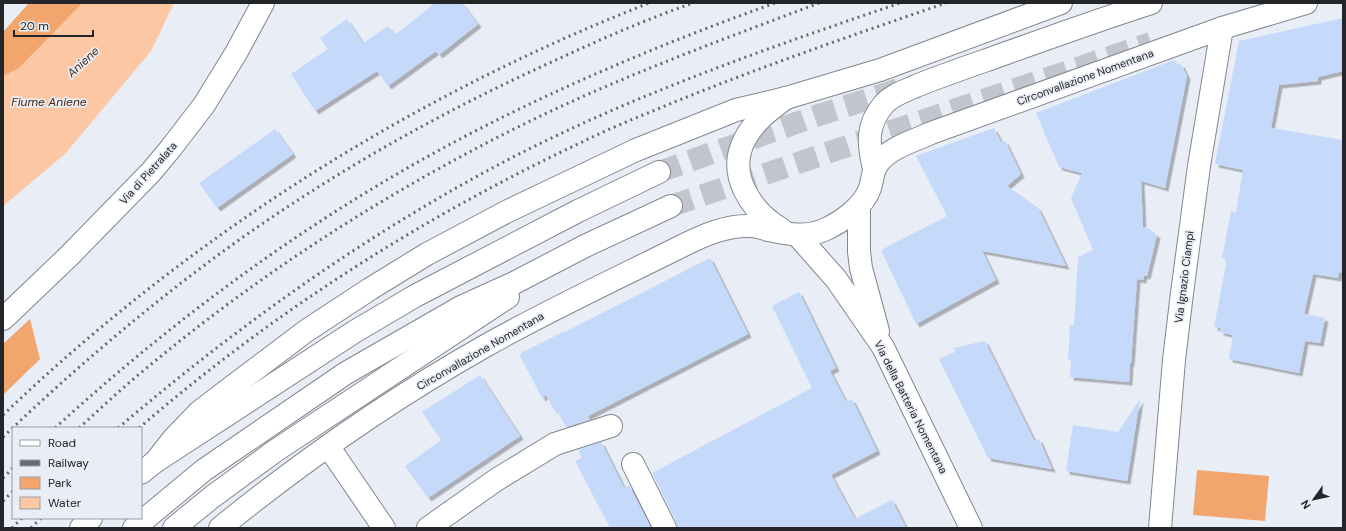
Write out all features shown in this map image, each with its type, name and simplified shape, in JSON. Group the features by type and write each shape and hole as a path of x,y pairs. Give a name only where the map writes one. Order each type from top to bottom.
{"main road":[{"name":"Via di Pietralata","path":"3,319 87,238 171,148 204,105 236,53 263,3"},
{"path":"148,467 199,412 306,332 370,289 427,254 506,212 636,150 736,110 786,98 880,70 1061,3"},
{"name":"Circonvallazione Nomentana","path":"874,170 869,150 869,135 877,113 886,102 901,93 955,71 1086,24 1151,3"},
{"name":"Circonvallazione Nomentana","path":"220,528 265,492 328,446 377,412 429,379 550,311 704,235 738,227 751,226 794,235 813,234 824,230 851,213 858,206 870,188 874,170 878,162 890,152 931,133 1222,28 1306,3"},
{"name":"Via Ignazio Ciampi","path":"1160,528 1174,360 1182,293 1199,166 1222,28"},
{"name":"Via della Batteria Nomentana","path":"786,98 765,114 751,130 742,146 739,156 739,168 741,180 748,198 757,210 768,220 794,235 836,279 883,347 971,528"},
{"path":"148,467 340,340 415,296 659,172"},
{"path":"134,528 204,470 346,373 461,307 514,283 585,246 671,206"},
{"path":"858,206 859,252 861,268 883,347"},
{"path":"174,528 212,497 269,455 585,246"},
{"path":"428,528 496,480 555,444 611,426"},
{"path":"328,446 384,528"},
{"path":"633,464 665,528"},
{"path":"81,528 90,519"}],"green space":[{"path":"29,3 82,3 18,69 3,76 3,32"},
{"path":"30,319 40,359 3,395 3,344"},
{"path":"1197,470 1269,476 1265,521 1193,515"}],"water":[{"name":"Fiume Aniene","path":"82,3 174,3 151,51 65,154 3,206 3,76 18,69"}],"building":[{"path":"435,3 462,3 478,24 439,55 436,51 388,86 377,71 315,111 291,74 328,49 320,38 347,19 363,43 388,26 395,35"},
{"path":"1343,18 1343,71 1318,77 1318,81 1279,85 1271,128 1343,140 1343,273 1339,272 1338,278 1313,274 1304,314 1325,318 1320,343 1305,341 1299,373 1229,359 1233,335 1220,332 1221,328 1214,327 1227,259 1222,258 1231,211 1236,212 1243,170 1215,164 1239,41"},
{"path":"1174,60 1177,65 1181,64 1187,76 1165,188 1141,181 1143,227 1148,228 1157,235 1147,276 1144,275 1143,280 1137,279 1129,382 1070,377 1071,360 1068,360 1070,325 1074,325 1078,257 1093,250 1071,198 1082,173 1059,167 1036,113"},
{"path":"994,128 1001,142 1005,141 1021,174 1007,186 1038,208 1066,266 982,251 996,280 916,324 881,250 947,216 916,156"},
{"path":"275,129 293,154 217,208 199,183"},
{"path":"710,258 748,334 588,416 590,420 566,427 546,395 542,398 519,354"},
{"path":"799,292 836,368 830,371 846,402 852,399 877,451 831,475 855,519 892,500 906,528 677,528 676,522 652,473 812,388 772,306"},
{"path":"985,341 1035,442 1039,439 1052,469 988,458 939,359 955,352 953,348"},
{"path":"480,375 520,436 428,498 405,466 441,440 422,412"},
{"path":"1140,399 1127,481 1066,471 1073,425 1118,432"},
{"path":"601,442 624,488 629,485 651,528 610,528 575,461 582,458 578,450"}],"tunnel":[{"path":"671,206 1151,43"},
{"path":"659,172 810,118 905,87"}],"railway":[{"path":"3,415 74,350 149,289 226,231 306,178 388,128 473,82 560,40 649,3"},
{"path":"14,427 106,344 159,300 254,229 337,175 423,126 511,81 607,37 693,3"},
{"path":"56,427 104,384 207,301 260,262 371,189 428,156 557,91 702,30 775,3"},
{"path":"80,427 143,371 228,304 317,242 409,185 504,134 581,97 660,64 819,3"},
{"path":"119,427 212,351 311,279 413,213 465,183 519,154 612,110 803,36 900,3"},
{"path":"140,427 242,346 295,307 350,270 463,203 521,172 610,129 695,94 802,53 946,3"},
{"path":"3,437 12,429"},
{"path":"3,478 12,469"},
{"path":"3,501 12,492"},
{"path":"12,528 21,519"},
{"path":"31,528 40,519"}],"water label":[{"name":"Aniene","path":"83,62"}]}
